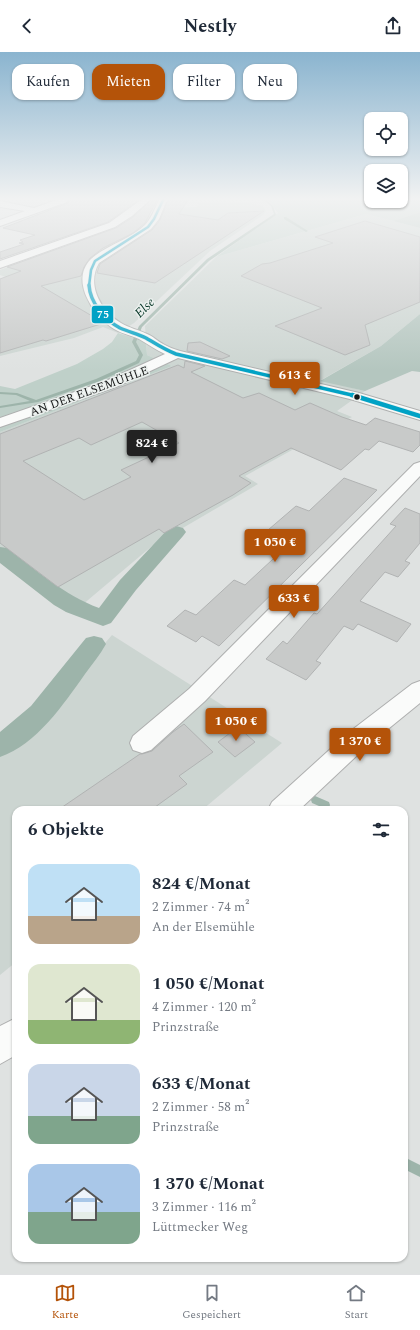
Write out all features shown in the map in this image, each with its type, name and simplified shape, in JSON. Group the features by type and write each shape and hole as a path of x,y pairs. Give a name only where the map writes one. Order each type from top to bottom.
{"street":[{"path":"0,265 22,257"},
{"path":"101,257 89,267 87,274 89,289 98,307 118,326 147,338 155,345 176,354 354,396 420,416"},
{"name":"AN DER ELSEMÜHLE","path":"0,423 62,403 135,375 176,354"},
{"path":"142,743 197,695 420,467"},
{"path":"285,806 357,740 420,690"},
{"path":"0,1047 12,1037"}],"shaded area":[{"path":"34,257 204,257 134,323 118,333 103,327 74,338 0,356 0,285 14,280 0,275 0,270"},
{"path":"216,257 420,257 420,314 381,346 321,380 365,391 337,411 352,417 245,476 258,484 152,546 75,611 0,556 0,432 172,366 147,355 145,326"},
{"path":"420,314 420,372 412,371 365,391 320,381 381,346"},
{"path":"118,333 146,342 147,355 172,366 0,432 0,386 15,389 77,364 103,349 112,342"},
{"path":"112,635 282,743 207,806 12,806 12,965 0,975 0,755 14,749"}],"building":[{"path":"35,257 91,257 84,267 81,276 41,286 104,323 46,341 43,340 0,353 0,279 21,271 7,267"},
{"path":"111,257 194,257 155,283 97,273 100,264"},
{"path":"289,257 420,257 420,302 365,325 370,345 345,355 275,326 322,308 241,276 262,264"},
{"path":"200,342 230,356 222,359 187,351 188,343"},
{"path":"185,361 205,366 191,372 243,398 259,393 295,410 310,403 342,417 366,425 375,418 420,432 420,445 413,452 379,441 369,450 365,449 341,470 291,448 239,476 251,483 233,495 164,533 159,529 58,587 0,543 0,434 178,365 184,368","holes":["142,422 179,443 121,470 131,477 84,500 23,461 79,438 91,445"]},
{"path":"344,478 377,490 219,646 202,636 196,642 167,626 185,610 196,615 234,580 245,585 286,547 261,536 296,506 309,511"},
{"path":"405,508 420,514 420,543 405,561 410,563 398,577 385,572 360,601 411,624 397,642 358,624 353,630 344,626 316,661 321,663 306,680 266,659 283,641 287,644 314,613 317,614 396,526 390,524"},
{"path":"184,724 213,752 179,776 187,784 157,806 64,806 140,754 152,751"},
{"path":"238,727 255,742 235,757 218,742"}],"waterway":[{"name":"Else","path":"0,407 36,401 98,380 138,362 141,355 134,342 140,327 212,257"},
{"path":"0,393 17,394 35,401"},
{"path":"0,553 62,600 74,607 103,618 128,585 176,532"},
{"path":"0,746 27,726 52,700 94,644"},
{"path":"315,800 326,805"},
{"path":"408,1165 420,1171"}],"transit line":[{"name":"75","path":"101,257 95,261 91,270 89,279 92,298 102,314 120,328 145,338 161,348 176,354 354,396 420,416"}]}
